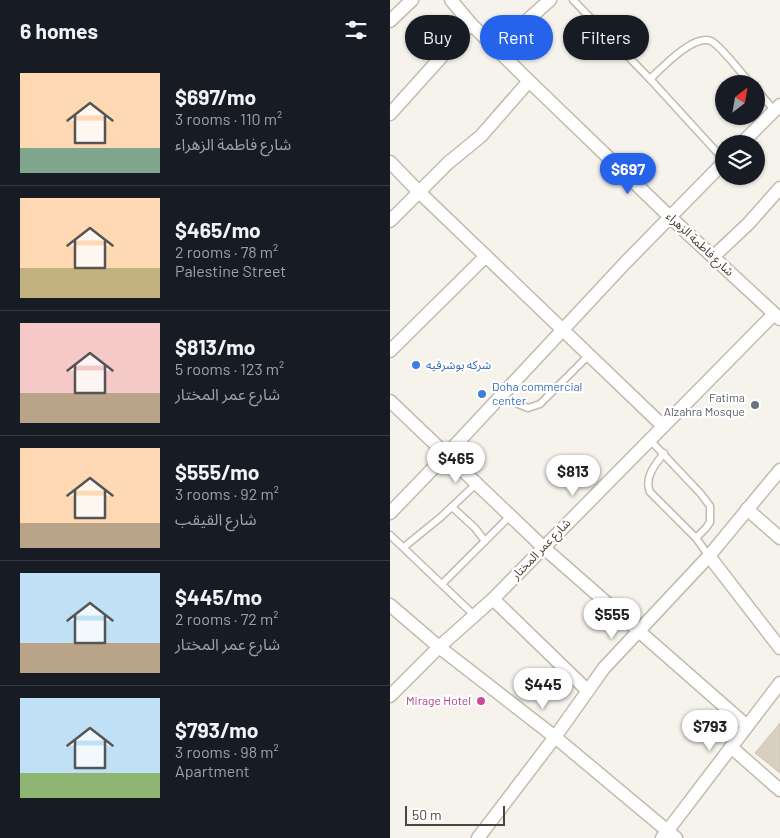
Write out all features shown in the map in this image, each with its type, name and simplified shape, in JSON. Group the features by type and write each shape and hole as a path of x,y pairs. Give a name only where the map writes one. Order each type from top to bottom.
{"street":[{"path":"390,21 412,0"},
{"name":"شارع فاطمة الزهراء","path":"451,0 480,33"},
{"path":"533,15 550,0"},
{"path":"390,114 471,24"},
{"name":"شارع فاطمة الزهراء","path":"508,60 670,217 714,256 777,317"},
{"path":"390,221 418,191 481,136 529,81"},
{"path":"751,135 778,110"},
{"path":"390,162 663,426"},
{"path":"390,513 625,263 715,170"},
{"path":"714,256 749,223 780,188"},
{"path":"390,351 486,256"},
{"name":"شارع عمر المختار","path":"390,696 439,647 475,616 663,426 777,317"},
{"path":"390,401 543,547 747,726"},
{"path":"478,838 555,737 604,668 708,556 780,470"},
{"path":"747,508 780,538"},
{"path":"708,556 780,648"},
{"path":"492,599 587,690"},
{"path":"390,605 439,647 555,737 668,836 731,747 780,683"},
{"path":"731,747 780,790"}],"lane":[{"path":"573,0 650,79 715,151"},
{"path":"650,79 690,44 704,40 710,41 719,49 743,75"},
{"path":"765,98 778,110"},
{"path":"500,397 528,408 540,404 589,354"},
{"path":"650,440 664,453 710,506 710,522 696,538"},
{"path":"664,453 652,469 648,486 650,492 696,538 708,556"},
{"path":"404,547 452,507 476,484"},
{"path":"452,507 485,540"},
{"path":"442,584 510,516"},
{"path":"390,534 475,616"}],"building":[{"path":"780,723 780,773 755,753"}],"place":[{"name":"شركه بوشرقيه","path":"416,365"},
{"name":"Doha commercial center","path":"482,394"},
{"name":"Fatima Alzahra Mosque","path":"755,405"},
{"name":"Mirage Hotel","path":"481,701"}]}
